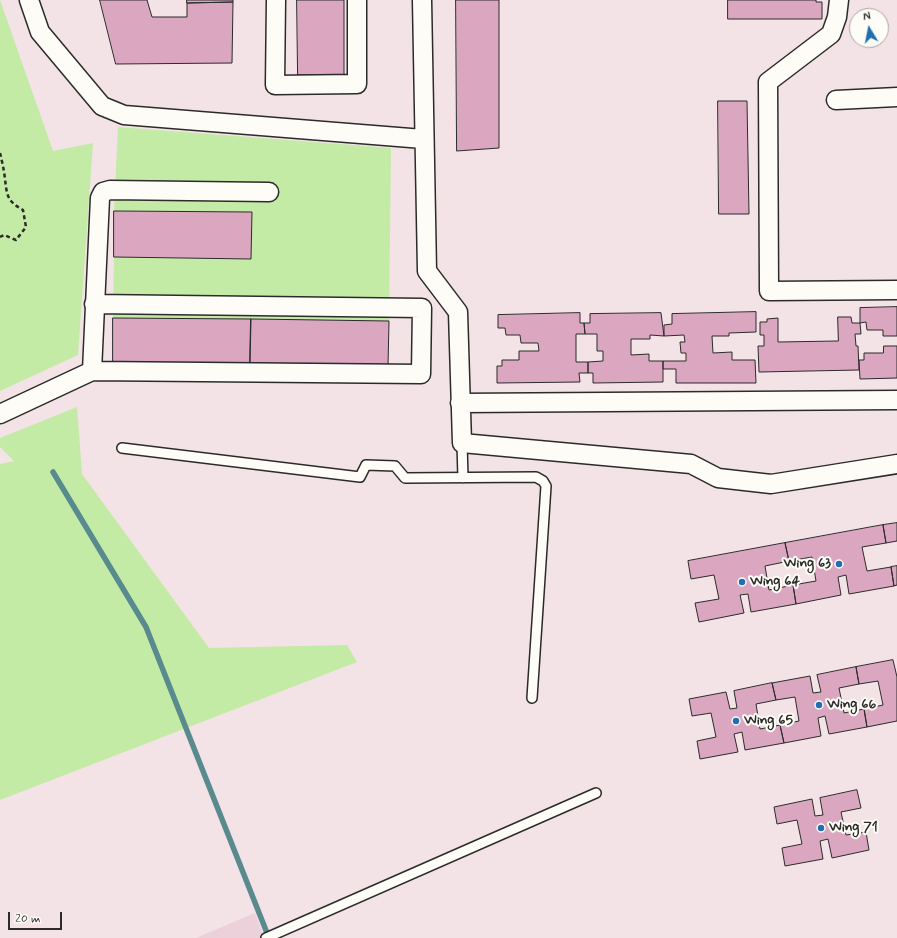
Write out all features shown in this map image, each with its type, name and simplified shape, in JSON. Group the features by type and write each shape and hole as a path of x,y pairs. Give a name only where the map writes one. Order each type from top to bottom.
{"street":[{"path":"29,0 40,32 102,106 124,115 423,139"},
{"path":"276,0 275,84 357,84 357,0"},
{"path":"422,0 423,139 427,271 458,312 462,443 691,464 718,478 771,484 897,464"},
{"path":"839,0 837,17 831,34 768,82 769,291 897,290"},
{"path":"836,100 897,97"},
{"path":"92,371 100,198 103,192 110,190 269,192"},
{"path":"0,414 92,371 421,374 422,308 94,304"},
{"path":"460,403 897,400"}],"lane":[{"path":"462,443 462,478"},
{"path":"122,448 360,477 366,465 394,466 405,478 536,477 543,481 546,486 532,698"},
{"path":"266,938 596,793"}],"path":[{"path":"0,153 5,178 6,194 14,204 23,210 26,227 16,240 4,235 0,236"}],"shaded area":[{"path":"255,913 264,938 196,938"}],"green space":[{"path":"0,0 53,151 93,143 78,355 0,391"},
{"path":"118,127 391,148 389,321 113,318 114,257 251,258 252,212 114,211"},
{"path":"77,407 82,474 209,648 347,645 357,662 0,800 0,464 14,461 0,447 0,438"}],"building":[{"path":"100,0 147,0 152,17 187,17 187,3 233,2 232,63 116,64"},
{"path":"187,0 233,0 233,2 187,3"},
{"path":"297,0 344,0 344,75 298,75"},
{"path":"456,0 499,0 499,148 457,151"},
{"path":"728,0 816,0 816,2 822,2 822,19 728,19"},
{"path":"718,101 747,101 749,214 719,214"},
{"path":"114,211 252,212 251,259 114,257"},
{"path":"897,307 897,336 883,336 883,330 867,330 866,322 860,323 860,308"},
{"path":"756,312 756,332 729,333 729,336 712,336 713,353 732,352 732,360 755,360 756,383 676,383 676,369 663,369 663,361 686,361 686,353 681,353 680,342 685,342 684,335 664,336 664,325 672,324 672,314"},
{"path":"580,313 580,323 584,323 585,334 576,334 576,362 588,362 588,373 579,373 580,382 497,383 497,366 502,366 502,360 519,360 519,351 539,351 538,343 521,343 520,335 506,335 505,328 498,328 498,315"},
{"path":"661,313 664,336 650,335 650,339 631,339 631,355 649,354 649,361 663,361 663,382 593,383 593,373 588,373 588,362 603,361 603,351 597,351 597,334 585,334 584,323 590,323 590,314"},
{"path":"838,317 851,317 852,323 860,323 861,334 855,334 856,346 858,346 859,370 759,372 758,346 764,346 764,335 760,335 760,322 767,322 767,319 778,318 778,342 838,341"},
{"path":"113,318 251,319 250,365 113,364"},
{"path":"251,319 389,321 388,366 250,365"},
{"path":"884,346 897,346 897,378 860,379 859,360 864,360 864,353 883,353"},
{"path":"897,523 897,541 886,543 883,525"},
{"name":"Wing 63","path":"883,525 886,543 862,547 867,571 891,567 894,586 849,594 846,575 838,577 841,595 796,604 793,585 816,581 812,557 789,561 785,543"},
{"name":"Wing 64","path":"785,543 789,561 765,566 769,590 793,585 796,604 751,612 748,594 740,595 744,613 699,622 695,603 719,599 714,575 691,579 688,561"},
{"path":"897,566 897,585 894,586 891,567"},
{"path":"893,660 897,677 897,721 867,727 864,709 883,705 878,681 859,684 856,667"},
{"name":"Wing 66","path":"856,667 859,684 839,688 844,713 864,709 867,727 829,734 825,716 818,718 821,736 784,743 780,725 799,721 795,697 776,700 772,683 810,676 813,693 821,692 817,675"},
{"name":"Wing 65","path":"772,683 776,700 756,704 760,729 780,725 784,743 745,750 742,732 734,734 738,752 700,759 697,741 716,737 711,713 692,716 689,699 726,692 730,709 737,708 734,691"},
{"name":"Wing 71","path":"857,790 861,808 841,812 846,835 866,832 869,850 832,858 828,839 820,841 823,859 785,866 782,848 802,844 797,820 777,824 774,807 812,799 815,816 823,815 820,798"}],"waterway":[{"path":"53,472 146,627 269,938"}],"place":[{"name":"Wing 63","path":"839,564"},
{"name":"Wing 64","path":"742,582"},
{"name":"Wing 66","path":"819,705"},
{"name":"Wing 65","path":"736,721"},
{"name":"Wing 71","path":"821,828"}]}
